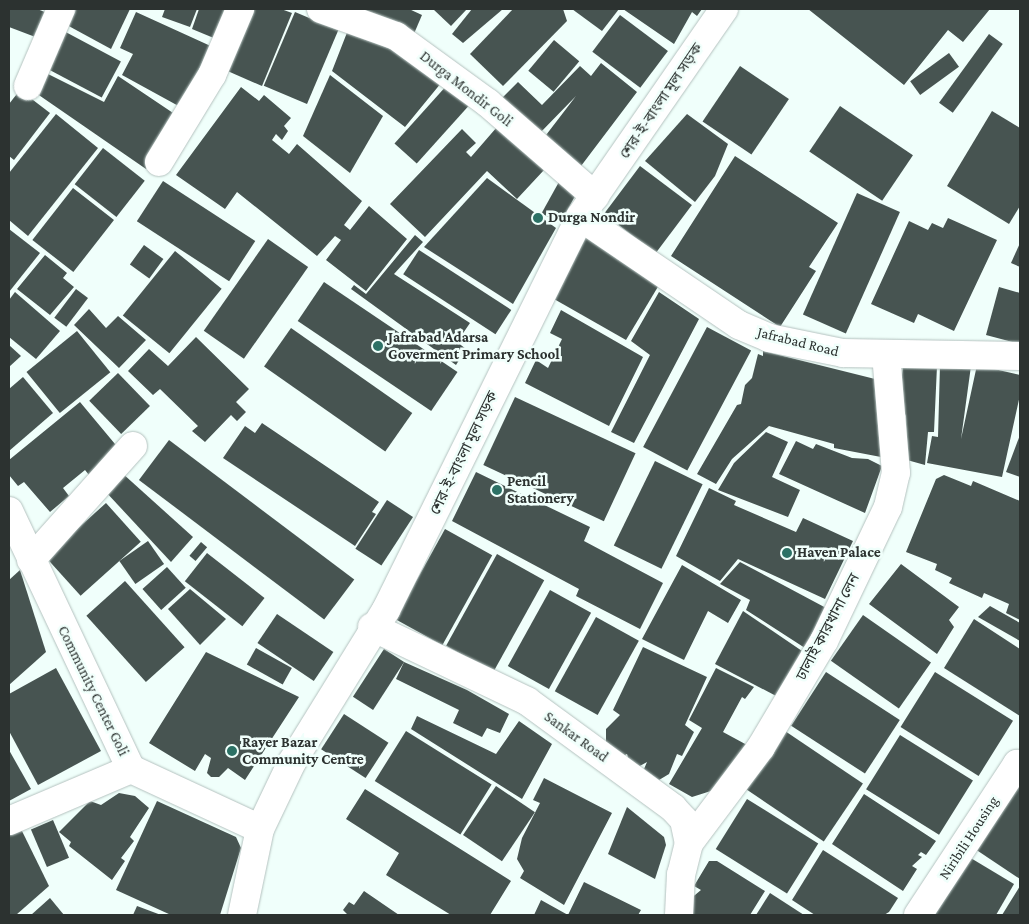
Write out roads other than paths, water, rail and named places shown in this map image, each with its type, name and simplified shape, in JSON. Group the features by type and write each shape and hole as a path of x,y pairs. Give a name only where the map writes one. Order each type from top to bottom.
{"street":[{"path":"28,86 60,9"},
{"path":"159,162 212,75 240,9"},
{"name":"Durga Mondir Goli","path":"320,9 396,36 488,103 587,207"},
{"name":"শের-ই-বাংলা মূল সড়ক","path":"242,915 260,829 292,762 372,627 386,610 587,207 724,9"},
{"name":"Jafrabad Road","path":"587,207 739,325 790,343 843,353 1020,356"},
{"name":"ঢালাই কারখানা লেন","path":"689,843 761,747 824,641 888,507 896,473 886,355"},
{"path":"31,560 133,446"},
{"name":"Community Center Goli","path":"9,512 131,769 260,829"},
{"name":"Sankar Road","path":"372,627 527,701 673,808 684,820 689,843 681,874 678,915"},
{"name":"Niribili Housing","path":"918,915 1017,764 1020,766"},
{"path":"9,822 131,769"}],"place":[{"name":"Durga Nondir","path":"538,218"},
{"name":"Jafrabad Adarsa Goverment Primary School","path":"378,346"},
{"name":"Pencil Stationery","path":"497,490"},
{"name":"Haven Palace","path":"787,553"},
{"name":"Rayer Bazar Community Centre","path":"232,751"}]}
